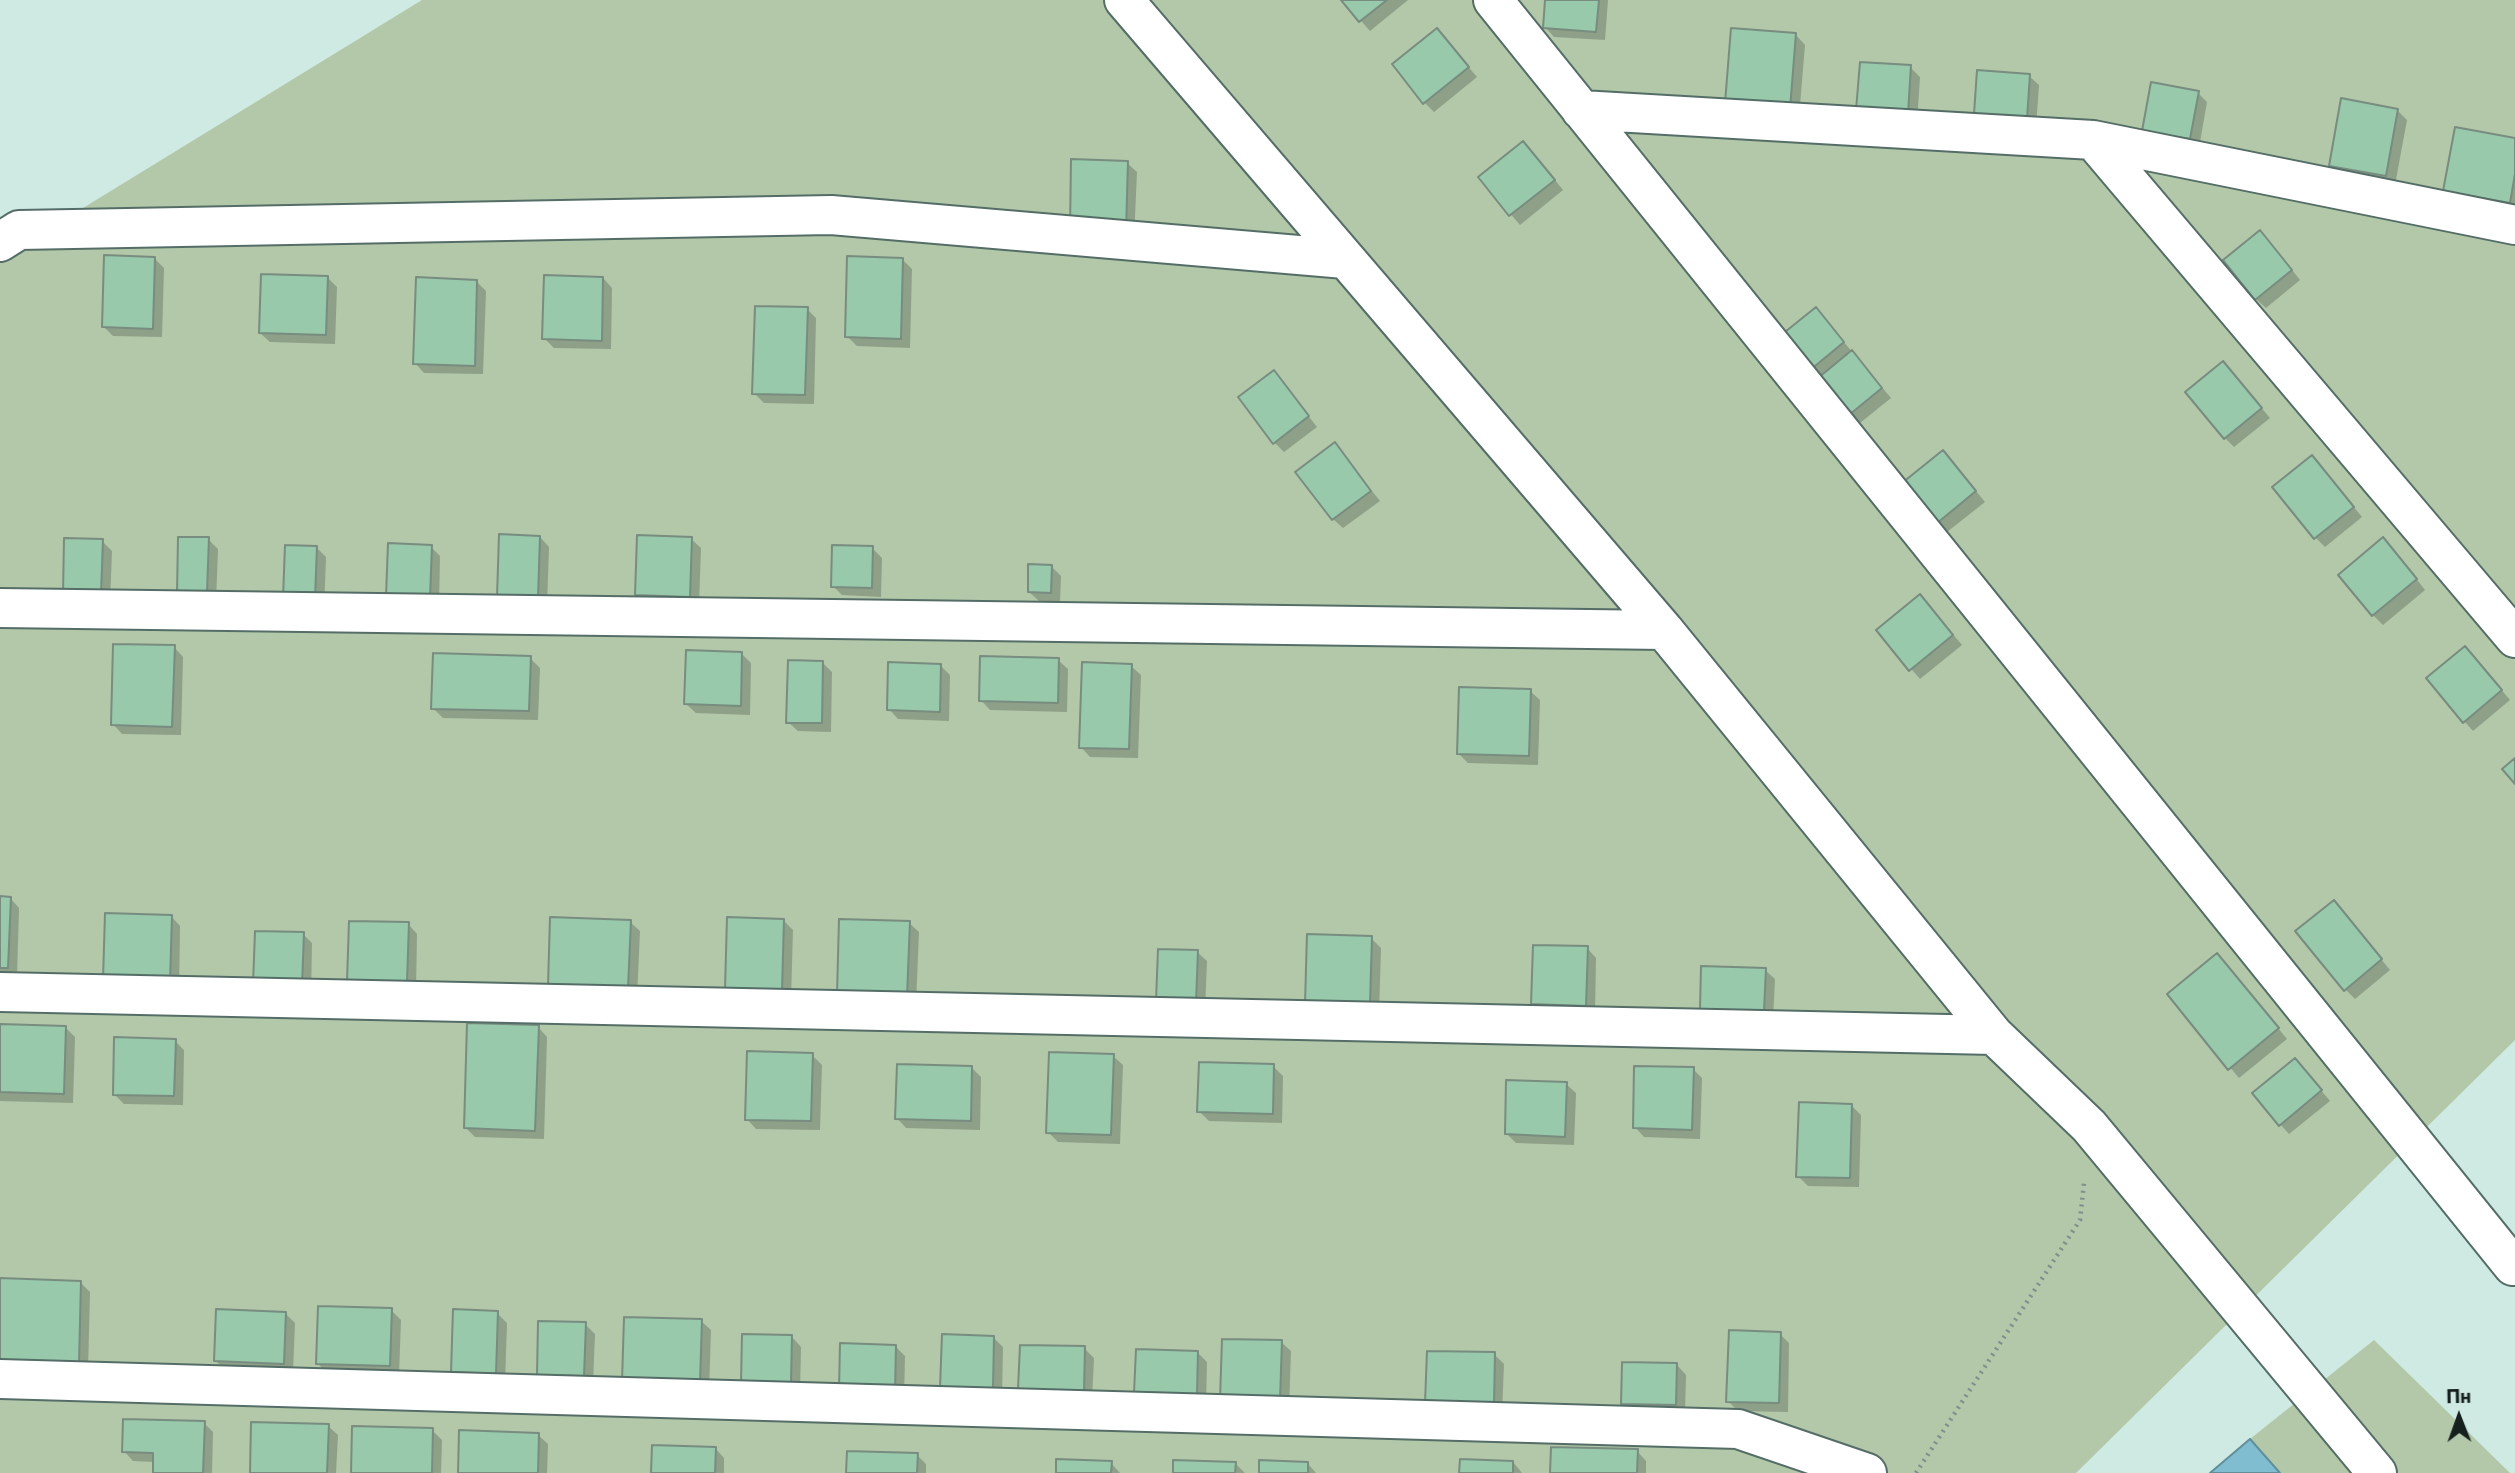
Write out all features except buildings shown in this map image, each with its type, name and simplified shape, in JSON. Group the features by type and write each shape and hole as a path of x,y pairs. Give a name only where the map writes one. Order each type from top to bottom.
{"street":[{"path":"1124,0 1664,630 1994,1035 2089,1126 2377,1473"},
{"path":"1493,0 2512,1266"},
{"path":"1581,110 2093,140 2515,225"},
{"path":"2093,140 2515,638"},
{"path":"0,242 19,230 831,215 1345,259"},
{"path":"0,608 1664,630"},
{"path":"0,992 1994,1035"},
{"path":"0,1379 1738,1429 1867,1473"}],"path":[{"path":"1916,1473 2081,1220 2089,1126"}],"green space":[{"path":"422,0 2515,0 2515,1040 2076,1473 0,1473 0,259"},
{"path":"2374,1340 2510,1473 2280,1473 2250,1439"}],"water":[{"path":"2250,1439 2280,1473 2210,1473"}]}
